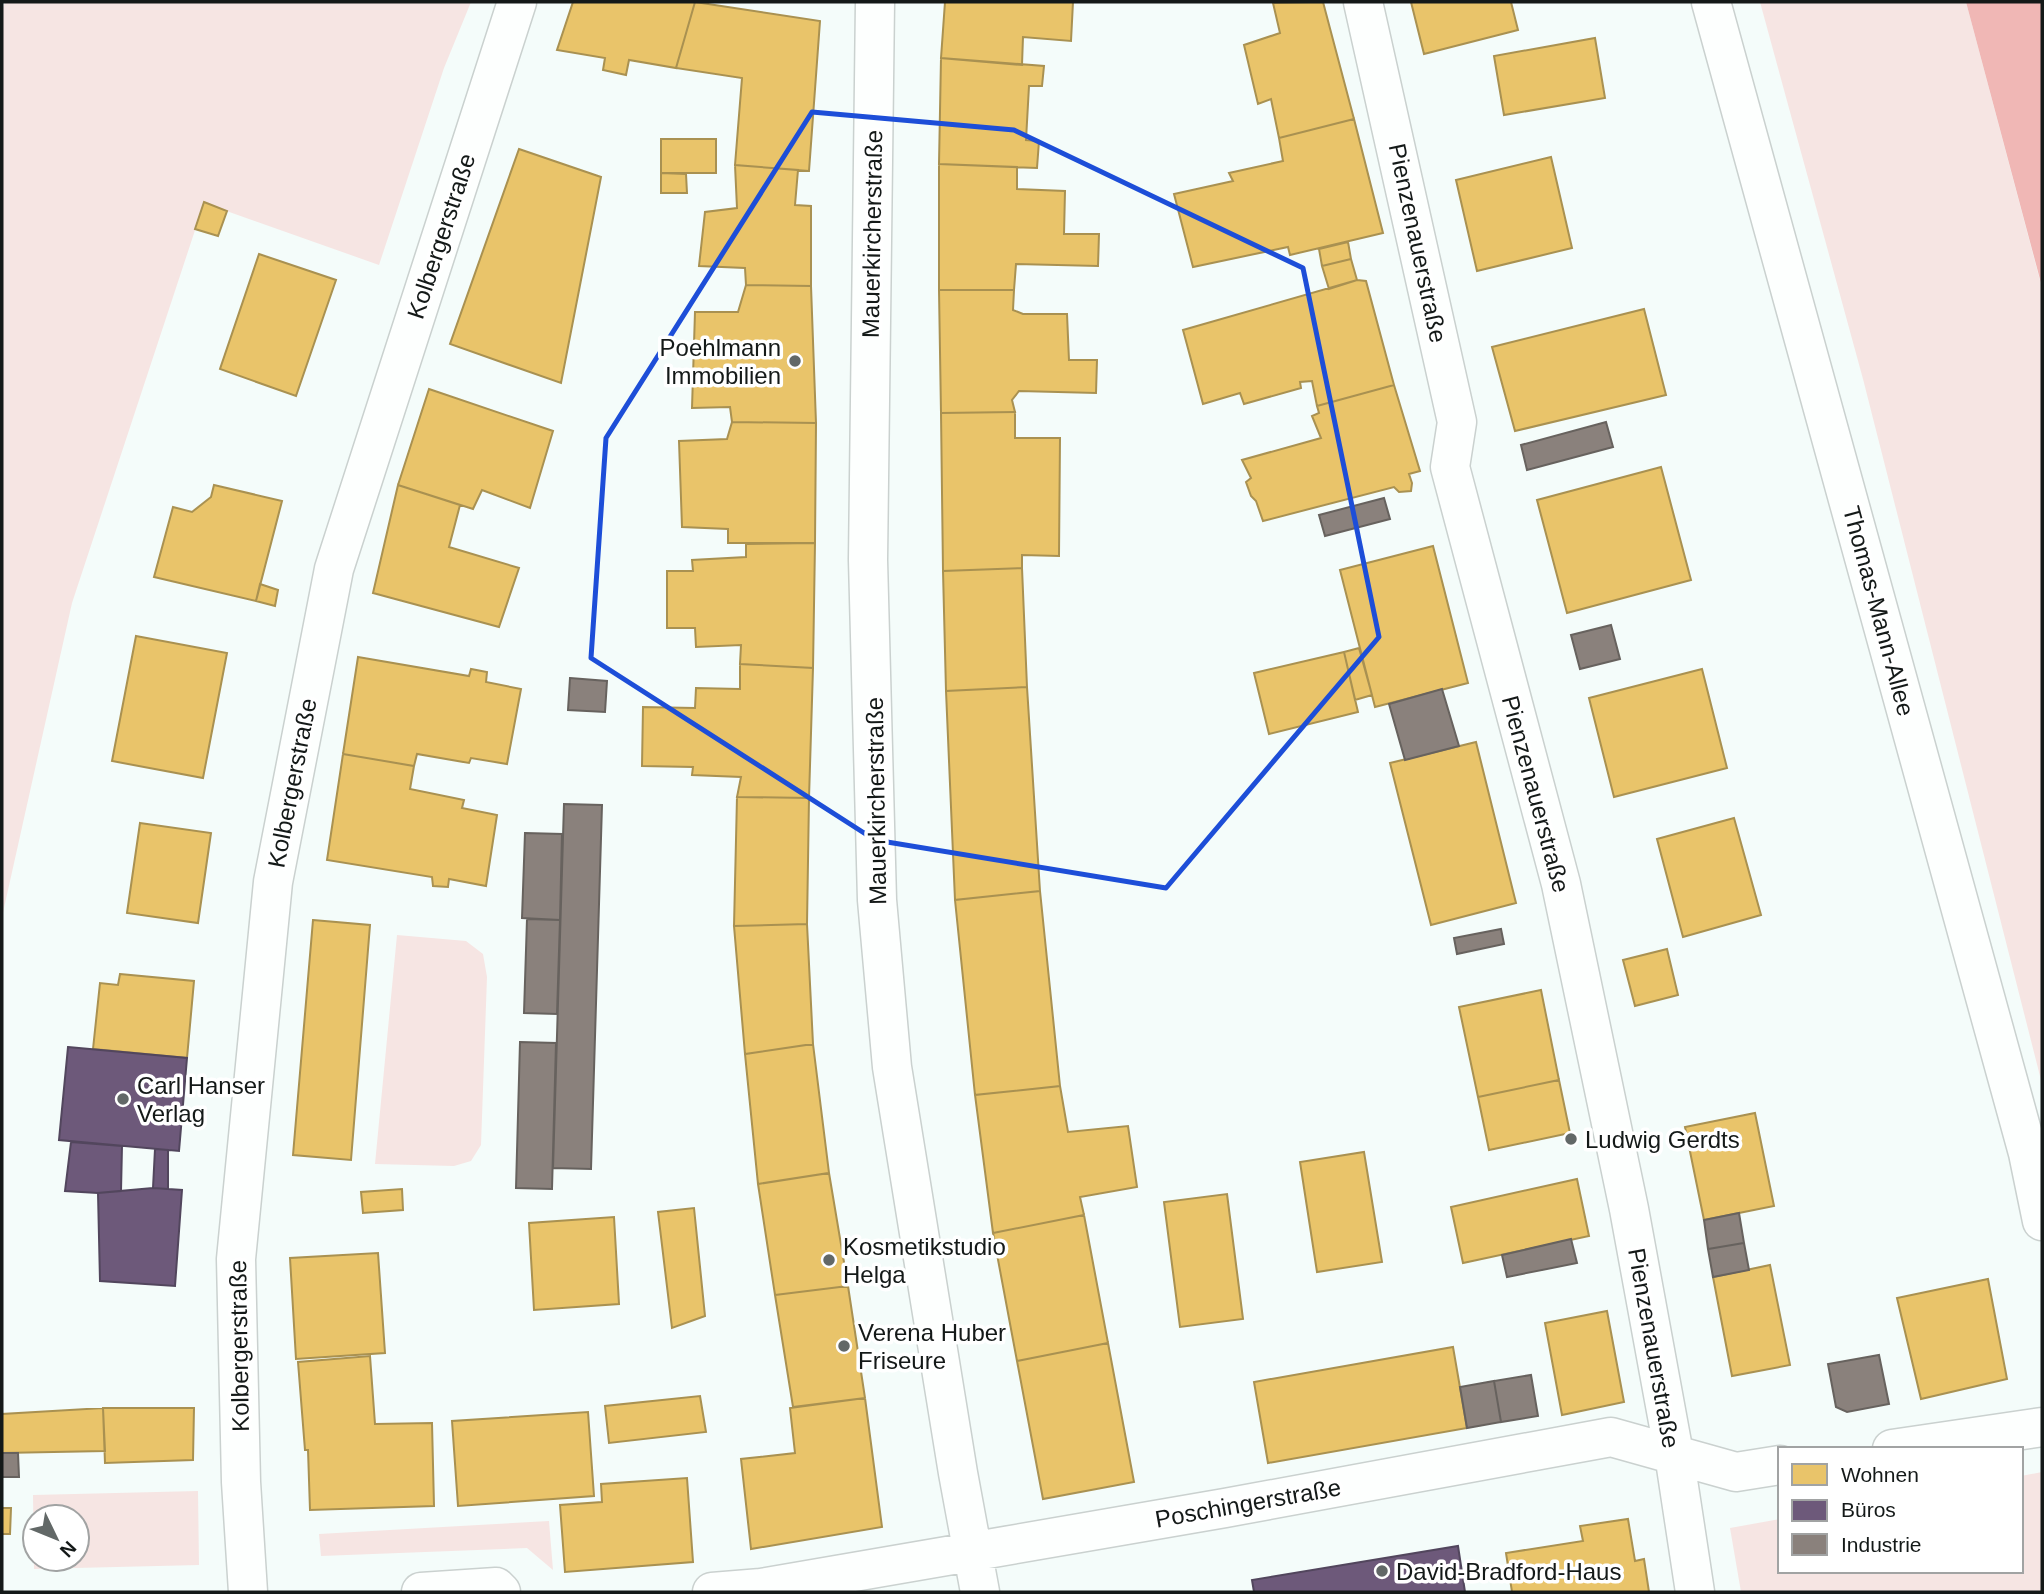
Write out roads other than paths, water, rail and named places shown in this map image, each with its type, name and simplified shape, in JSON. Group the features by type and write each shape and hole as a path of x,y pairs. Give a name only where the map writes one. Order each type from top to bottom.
{"street":[{"name":"Kolbergerstraße","path":"248,1592 236,1259 273,882 334,569 517,2"},
{"name":"Mauerkircherstraße","path":"875,2 869,560 877,900 892,1067 980,1592"},
{"name":"Pienzenauerstraße","path":"1363,2 1457,422 1450,467 1561,884 1629,1209 1674,1454 1695,1592"},
{"name":"Thomas-Mann-Allee","path":"1711,2 2021,1127 2042,1221"},
{"path":"1906,1447 2042,1427"},
{"name":"Poschingerstraße","path":"712,1592 761,1588 1225,1508 1611,1437 1735,1472 1778,1465"},
{"path":"421,1592 496,1587 501,1592"}],"place":[{"name":"Poehlmann Immobilien","path":"795,361"},
{"name":"Carl Hanser Verlag","path":"123,1099"},
{"name":"Ludwig Gerdts","path":"1571,1139"},
{"name":"Kosmetikstudio Helga","path":"829,1260"},
{"name":"Verena Huber Friseure","path":"844,1346"},
{"name":"David-Bradford-Haus","path":"1382,1571"}]}
